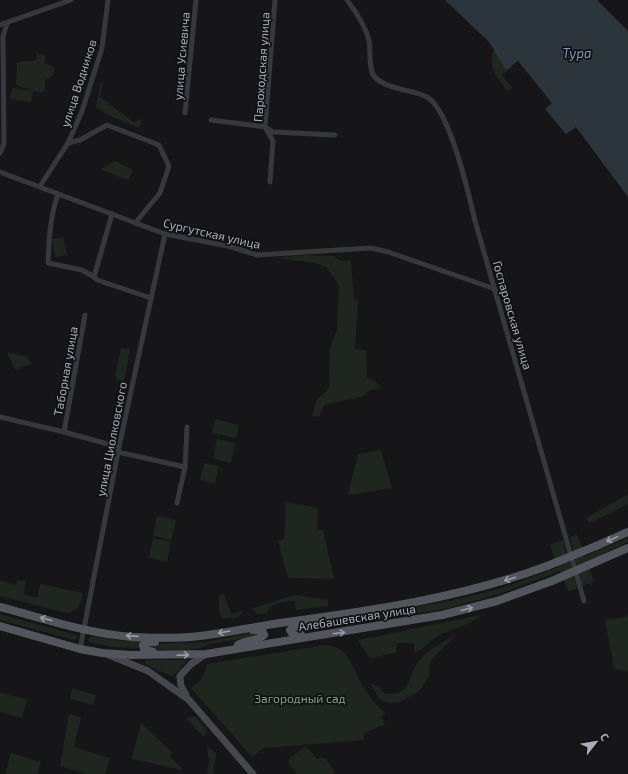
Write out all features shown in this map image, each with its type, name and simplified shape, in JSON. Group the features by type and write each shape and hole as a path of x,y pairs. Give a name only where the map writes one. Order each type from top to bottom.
{"main road":[{"name":"Алебашевская улица","path":"0,606 84,629 132,637 199,636 325,617 463,592 518,577 628,532"},
{"name":"Алебашевская улица","path":"0,626 102,653 142,651 165,656 206,654 234,648 442,615 497,601 552,581 628,548"},
{"path":"312,636 294,636 290,630 293,627 313,624 325,617"},
{"path":"234,648 244,641 260,638 264,635 262,630 248,628"},
{"path":"142,651 147,642 172,641 179,637"}],"street":[{"path":"0,25 7,24 71,0"},
{"name":"улица Водников","path":"40,186 68,143 82,111 102,48 108,0"},
{"name":"улица Усиевича","path":"185,113 196,0"},
{"name":"Пароходская улица","path":"270,182 273,141 265,127 275,0"},
{"name":"Госпаровская улица","path":"346,0 367,31 374,76 382,82 432,100 440,112 467,183 475,221 584,601"},
{"path":"0,153 4,144 3,36 7,24"},
{"path":"210,120 265,127 272,132 335,135"},
{"path":"68,143 80,140 107,125 159,145 169,166 160,193 135,223"},
{"name":"Сургутская улица","path":"0,172 165,234 228,246 257,255 371,248 388,252 495,289"},
{"path":"58,194 50,227 48,264 82,270 97,280 151,298"},
{"path":"94,277 112,214"},
{"name":"улица Циолковского","path":"80,648 119,450 165,234"},
{"name":"Таборная улица","path":"64,432 85,314"},
{"path":"0,417 64,432 119,450 185,467"},
{"path":"177,503 185,467 187,427"},
{"path":"141,668 142,651"},
{"path":"102,653 141,668 166,682 189,700 253,774"},
{"path":"189,700 181,686 180,676 191,664 206,654"}],"green space":[{"path":"499,49 512,67 502,75 512,88 510,90 507,90 494,72 492,63 493,52"},
{"path":"37,53 46,56 44,63 53,66 55,72 52,76 45,80 45,90 41,93 16,84 17,63 22,61 36,61"},
{"path":"103,81 100,97 135,123 139,119 142,121 139,128 108,115 96,107 101,82"},
{"path":"12,88 33,91 31,102 10,99"},
{"path":"115,161 133,171 127,180 100,169"},
{"path":"63,237 67,255 55,257 52,239"},
{"path":"305,255 334,256 341,261 351,260 354,298 358,302 355,349 366,350 367,377 377,383 381,388 370,390 363,396 324,405 319,417 312,416 317,399 326,392 329,386 330,347 337,330 339,285 326,267 315,263 276,258"},
{"path":"121,348 130,350 124,381 118,380 115,375"},
{"path":"7,352 28,357 32,364 15,370"},
{"path":"215,419 239,425 236,438 212,433"},
{"path":"217,439 235,443 231,463 213,459"},
{"path":"381,450 392,488 348,495 358,454"},
{"path":"204,463 219,466 215,484 200,480"},
{"path":"628,494 628,504 590,523 586,518"},
{"path":"286,502 318,508 317,530 323,530 334,579 288,578 278,541 284,539"},
{"path":"157,516 176,520 171,540 153,536"},
{"path":"577,534 585,556 628,538 628,542 587,561 594,582 582,586 577,565 571,567 577,588 568,591 560,571 499,594 450,608 295,634 294,629 462,598 514,584 558,567 550,545 563,540 569,562 576,560 570,537"},
{"path":"153,538 171,542 167,562 149,558"},
{"path":"0,580 16,585 17,580 26,581 24,594 37,598 40,584 83,593 76,609 67,613 0,596"},
{"path":"224,594 231,614 244,611 238,617 222,619 219,612 219,595"},
{"path":"295,595 328,600 328,606 296,610 295,601 286,601 275,604 267,613 262,614 258,614 252,608"},
{"path":"0,614 76,635 78,638 74,640 0,620"},
{"path":"628,614 628,671 614,669 605,620 625,617"},
{"path":"481,615 465,625 436,637 414,653 414,643 397,643 396,653 389,653 370,658 358,640"},
{"path":"258,631 260,636 209,644 197,649 147,649 148,644 207,642"},
{"path":"456,635 430,661 429,676 418,692 399,702 391,703 381,700 378,697 371,684 379,686 386,694 402,691 406,687 415,667 422,657 436,646"},
{"path":"92,636 116,640 144,641 140,648 112,647 89,642 88,639"},
{"name":"Загородный сад","path":"325,645 340,650 345,654 370,697 386,714 381,716 385,725 379,726 363,734 364,740 264,748 252,757 191,688 202,678 207,664"},
{"path":"145,660 187,660 176,674 171,676 146,665"},
{"path":"72,688 96,695 93,705 70,699"},
{"path":"0,692 27,700 22,718 0,712"},
{"path":"69,714 81,717 74,747 110,758 105,774 87,774 60,766"},
{"path":"194,716 207,729 204,737 186,718"},
{"path":"141,723 172,752 170,757 182,768 182,770 132,759"},
{"path":"207,745 216,754 213,774 207,774 209,761"},
{"path":"306,746 317,759 325,758 335,772 332,774 297,774 288,763 290,758"},
{"path":"11,753 41,762 37,774 5,774"}],"water":[{"name":"Тура","path":"445,0 597,0 628,31 628,197 576,127 566,134 545,109 552,103 518,61 506,70 489,42"}]}
